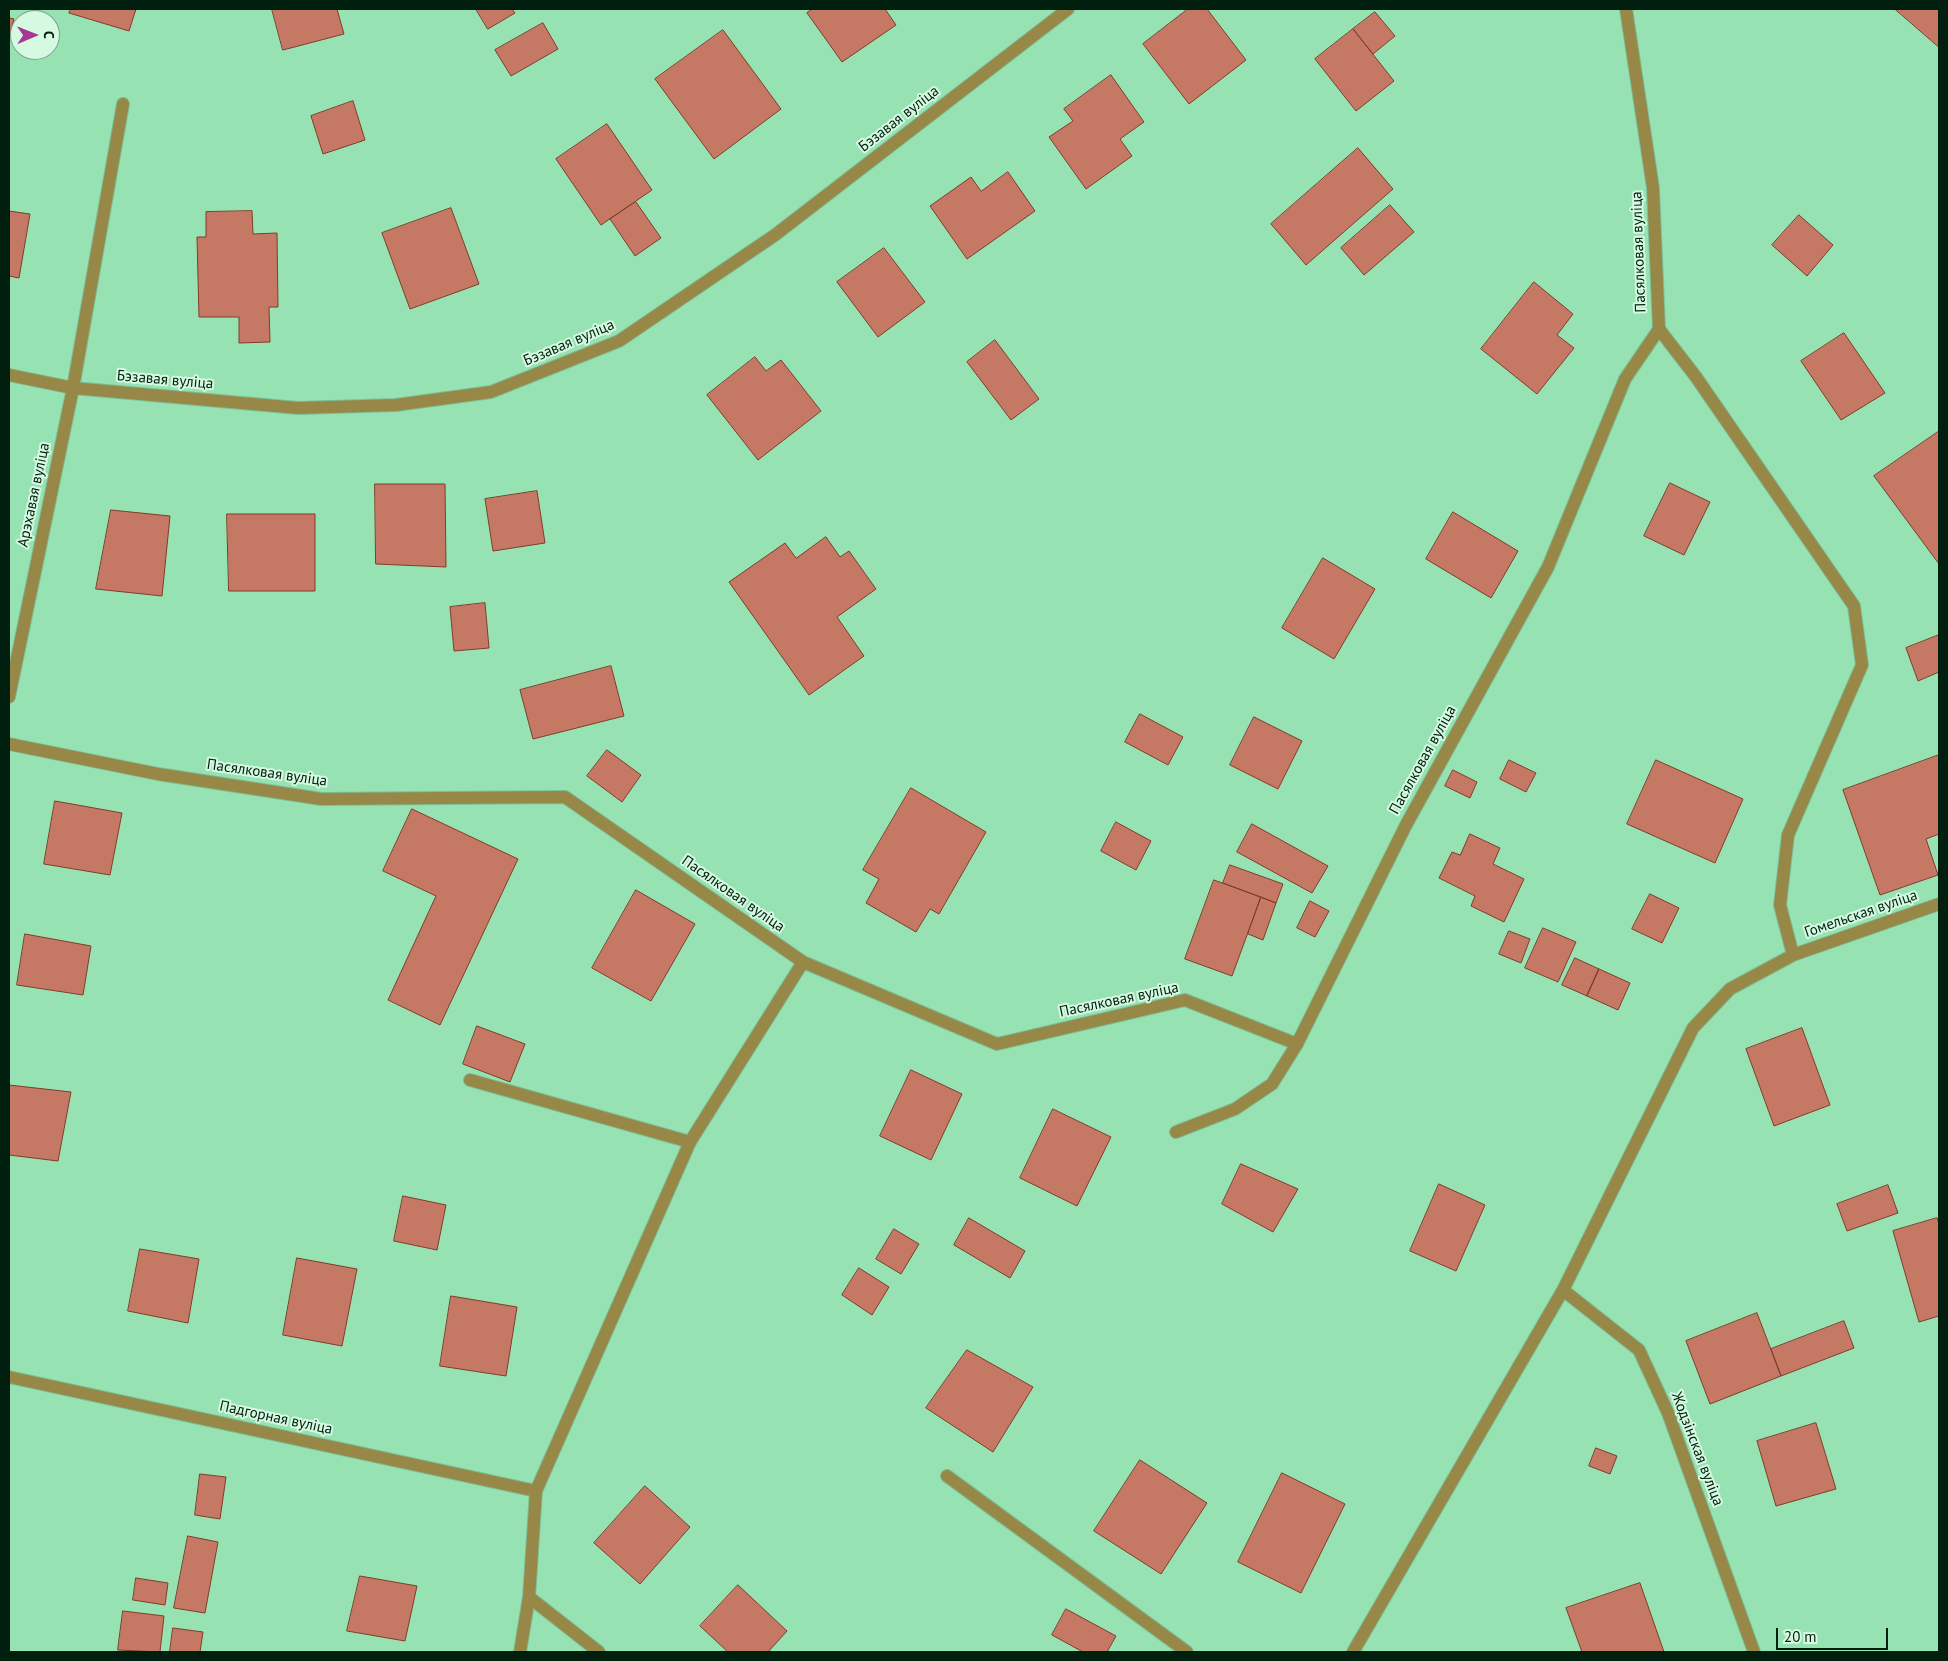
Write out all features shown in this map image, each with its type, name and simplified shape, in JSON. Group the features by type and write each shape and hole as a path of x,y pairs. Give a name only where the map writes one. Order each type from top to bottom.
{"street":[{"name":"Бэзавая вуліца","path":"9,375 73,388 298,408 396,405 491,392 618,341 775,235 1068,9"},
{"name":"Пасялковая вуліца","path":"9,744 158,774 322,799 565,797 803,962 997,1044 1185,1000 1297,1044 1406,825 1548,567 1625,379 1659,329 1653,188 1626,9"},
{"name":"Арэхавая вуліца","path":"9,697 73,388 123,104"},
{"path":"1659,329 1696,377 1854,606 1862,665 1788,835 1780,905 1793,955"},
{"name":"Гомельская вуліца","path":"1353,1652 1563,1290 1693,1028 1730,989 1793,955 1939,904"},
{"path":"520,1652 529,1597 536,1491 690,1142 803,962"},
{"path":"1176,1132 1235,1109 1272,1084 1297,1044"},
{"path":"470,1080 690,1142"},
{"name":"Жодзінская вуліца","path":"1563,1290 1638,1350 1668,1413 1754,1652"},
{"name":"Падгорная вуліца","path":"9,1377 536,1491"},
{"path":"946,1476 1187,1652"},
{"path":"529,1597 599,1652"}],"building":[{"path":"71,9 136,9 129,31 69,13"},
{"path":"272,9 337,9 344,34 283,50"},
{"path":"476,9 512,9 515,13 488,29"},
{"path":"813,9 885,9 896,25 842,62 807,13"},
{"path":"1188,9 1207,9 1246,60 1189,104 1143,44"},
{"path":"1895,9 1939,9 1939,47"},
{"path":"1375,12 1395,36 1373,54 1353,29"},
{"path":"9,18 10,33 9,37"},
{"path":"543,23 558,49 511,76 495,50"},
{"path":"1353,29 1394,81 1356,111 1315,59"},
{"path":"723,30 781,109 714,159 655,79"},
{"path":"1111,75 1144,122 1120,139 1132,156 1086,189 1049,137 1073,121 1064,109"},
{"path":"353,101 365,140 323,154 311,116"},
{"path":"607,124 652,190 601,225 556,159"},
{"path":"1358,148 1393,189 1306,265 1271,224"},
{"path":"1008,172 1035,211 967,259 930,206 971,177 981,191"},
{"path":"636,202 661,238 635,256 610,219"},
{"path":"1390,205 1414,232 1364,275 1341,248"},
{"path":"451,208 479,284 410,309 382,233"},
{"path":"9,211 30,214 19,278 9,276"},
{"path":"252,211 253,234 277,233 278,307 269,307 270,342 239,343 239,317 199,317 197,237 206,237 206,212"},
{"path":"1799,215 1833,245 1807,276 1772,245"},
{"path":"884,248 925,302 878,337 837,282"},
{"path":"1534,282 1573,314 1557,335 1574,348 1537,394 1481,349"},
{"path":"1844,333 1885,393 1841,420 1801,361"},
{"path":"995,340 1039,399 1011,420 967,362"},
{"path":"755,357 766,371 781,360 821,411 758,460 707,395"},
{"path":"1939,433 1939,564 1874,476"},
{"path":"1670,483 1710,502 1684,555 1644,536"},
{"path":"375,484 445,484 446,567 376,564"},
{"path":"537,491 545,543 493,551 485,499"},
{"path":"111,510 170,516 162,596 96,589"},
{"path":"1453,512 1518,551 1491,598 1426,559"},
{"path":"227,514 315,514 315,591 229,591"},
{"path":"826,537 840,557 849,551 876,589 837,617 864,656 809,695 729,582 785,543 796,558"},
{"path":"1323,558 1375,589 1334,659 1282,628"},
{"path":"485,603 489,648 454,651 450,607"},
{"path":"1939,635 1939,672 1918,681 1906,648"},
{"path":"611,666 624,716 533,739 520,690"},
{"path":"1140,714 1183,737 1168,765 1125,742"},
{"path":"1254,717 1302,741 1278,789 1230,765"},
{"path":"607,750 641,775 622,802 587,776"},
{"path":"1939,755 1939,834 1926,839 1938,875 1880,895 1843,790"},
{"path":"1509,760 1536,773 1526,792 1500,779"},
{"path":"1656,760 1743,799 1715,863 1627,824"},
{"path":"1453,770 1477,782 1470,798 1445,786"},
{"path":"911,788 986,832 939,914 930,909 916,932 866,903 879,879 863,870"},
{"path":"55,801 122,813 110,875 44,864"},
{"path":"412,809 518,859 440,1025 388,1000 436,896 383,871"},
{"path":"1116,822 1151,841 1136,870 1101,851"},
{"path":"1252,824 1328,866 1312,893 1237,852"},
{"path":"1470,834 1500,848 1493,864 1524,879 1504,922 1471,906 1475,896 1439,878 1452,852 1460,855"},
{"path":"1230,865 1283,884 1276,903 1223,883"},
{"path":"1214,880 1261,897 1232,976 1185,959"},
{"path":"636,890 695,924 651,1001 592,968"},
{"path":"1650,894 1679,908 1662,943 1632,929"},
{"path":"1261,897 1276,903 1263,940 1248,934"},
{"path":"1310,901 1329,911 1315,937 1297,928"},
{"path":"1543,928 1576,942 1558,982 1525,968"},
{"path":"1509,931 1530,939 1521,963 1499,954"},
{"path":"25,934 91,946 83,995 17,985"},
{"path":"1575,958 1599,969 1587,996 1562,985"},
{"path":"1599,969 1630,983 1618,1010 1587,996"},
{"path":"477,1026 525,1044 510,1082 463,1064"},
{"path":"1802,1028 1830,1105 1774,1126 1746,1049"},
{"path":"911,1070 962,1094 931,1160 880,1136"},
{"path":"9,1085 71,1092 58,1161 9,1155"},
{"path":"1053,1109 1111,1137 1077,1206 1020,1178"},
{"path":"1241,1164 1298,1189 1273,1232 1222,1204"},
{"path":"1439,1184 1485,1205 1456,1271 1410,1251"},
{"path":"1888,1185 1898,1213 1847,1231 1837,1204"},
{"path":"403,1196 446,1205 437,1250 394,1241"},
{"path":"969,1218 1025,1251 1010,1278 954,1245"},
{"path":"1937,1218 1939,1224 1939,1316 1919,1322 1893,1231"},
{"path":"894,1229 919,1244 901,1274 876,1259"},
{"path":"140,1249 199,1259 188,1323 128,1311"},
{"path":"297,1258 357,1269 342,1346 283,1335"},
{"path":"859,1268 889,1287 872,1315 842,1295"},
{"path":"451,1296 517,1307 506,1376 440,1366"},
{"path":"1757,1313 1781,1376 1710,1404 1686,1341"},
{"path":"1844,1321 1854,1348 1781,1376 1771,1349"},
{"path":"967,1350 1033,1387 993,1452 926,1408"},
{"path":"1816,1423 1836,1489 1776,1506 1757,1441"},
{"path":"1596,1448 1617,1456 1610,1474 1589,1466"},
{"path":"1140,1460 1207,1503 1161,1574 1094,1531"},
{"path":"1282,1473 1345,1504 1301,1593 1238,1562"},
{"path":"200,1474 226,1477 220,1519 195,1515"},
{"path":"645,1486 690,1527 640,1584 594,1543"},
{"path":"188,1536 218,1542 205,1613 174,1608"},
{"path":"360,1576 417,1586 405,1641 347,1631"},
{"path":"136,1578 168,1583 165,1605 133,1600"},
{"path":"1640,1583 1664,1652 1582,1652 1566,1608"},
{"path":"738,1585 787,1631 768,1652 728,1652 700,1626"},
{"path":"1066,1609 1116,1636 1107,1652 1083,1652 1052,1635"},
{"path":"123,1611 164,1616 160,1652 118,1650"},
{"path":"173,1628 203,1632 200,1652 170,1652"}]}
